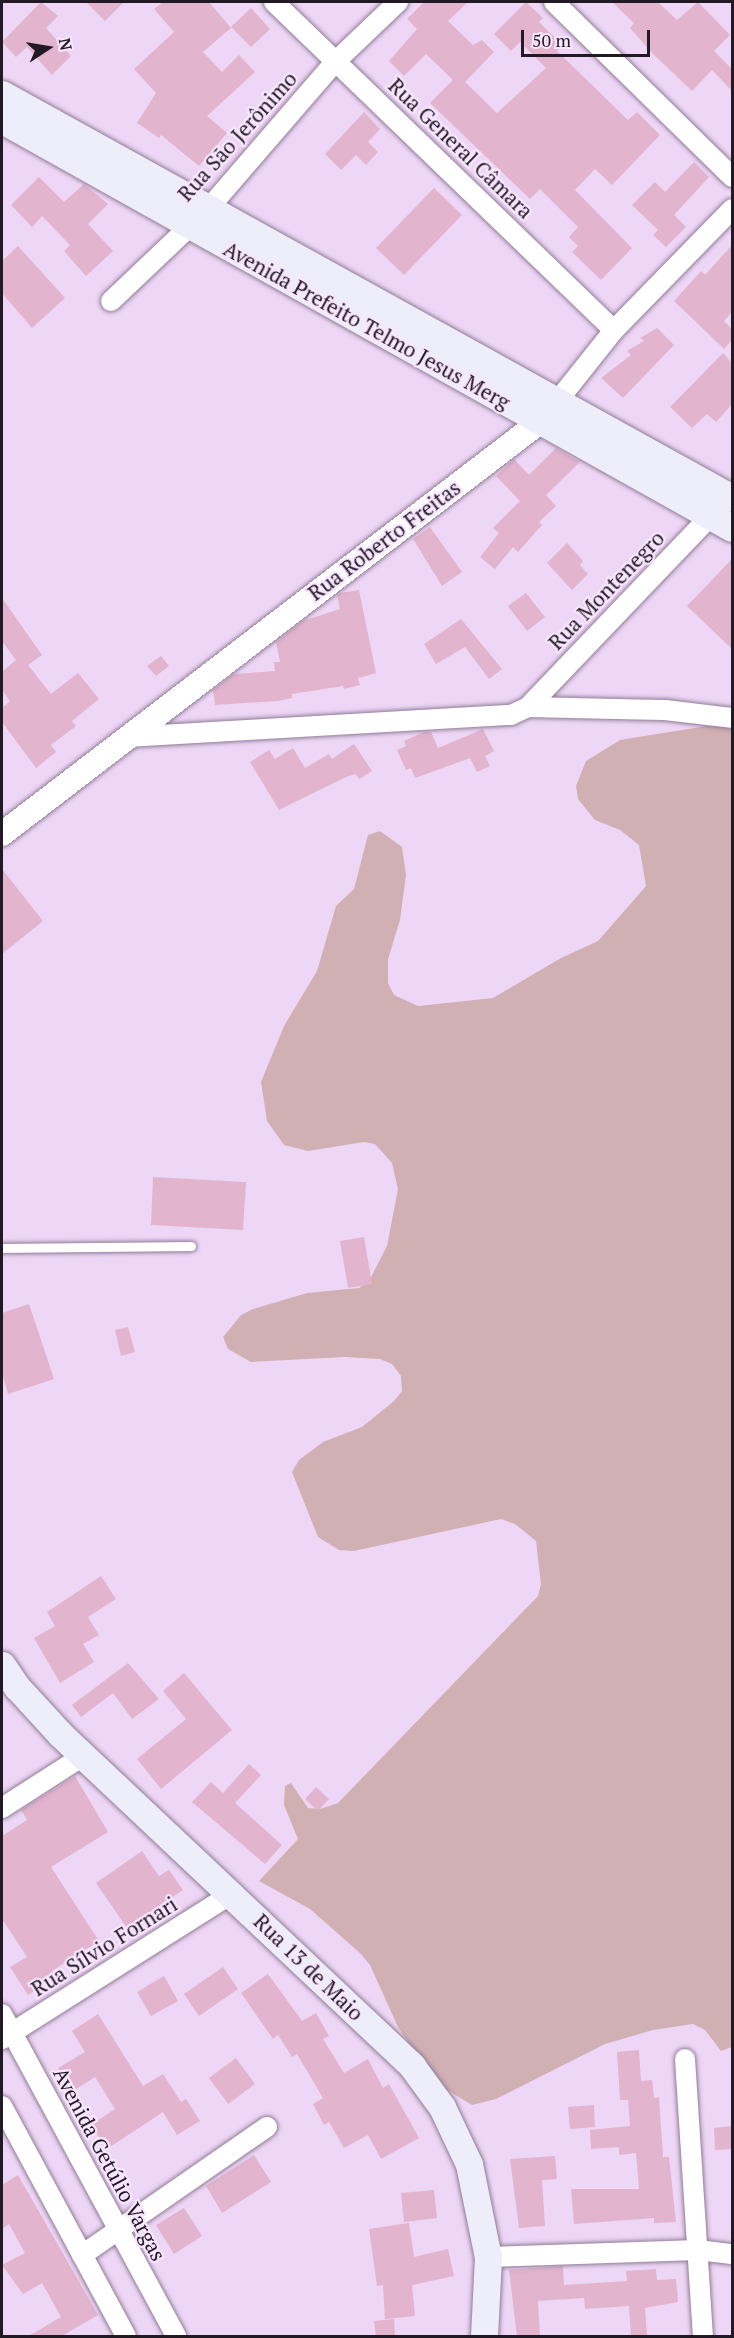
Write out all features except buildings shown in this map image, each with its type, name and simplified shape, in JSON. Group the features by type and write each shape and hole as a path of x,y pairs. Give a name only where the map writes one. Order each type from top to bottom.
{"main road":[{"name":"Avenida Prefeito Telmo Jesus Merg","path":"2,94 209,208 548,412 721,522"},
{"name":"Avenida Prefeito Telmo Jesus Merg","path":"2,120 188,226 548,412 732,496"},
{"name":"Rua 13 de Maio","path":"2,1665 16,1688 83,1756 233,1893 412,2066 442,2107 469,2164 489,2257 484,2337"}],"street":[{"name":"Rua General Câmara","path":"274,2 614,330"},
{"name":"Rua São Jerônimo","path":"111,302 209,208 336,61 398,2"},
{"path":"554,2 732,177"},
{"name":"Rua Roberto Freitas","path":"2,834 548,412 614,330 732,209"},
{"name":"Rua Montenegro","path":"519,711 721,522 732,496"},
{"path":"126,736 519,711 665,710 732,718"},
{"path":"2,1808 83,1756"},
{"name":"Rua Sílvio Fornari","path":"7,2036 233,1893"},
{"name":"Avenida Getúlio Vargas","path":"2,2014 7,2036 119,2231 176,2337"},
{"path":"685,2059 704,2337"},
{"path":"2,2106 126,2337"},
{"path":"82,2255 267,2127"},
{"path":"489,2257 698,2250 732,2254"}],"lane":[{"path":"2,1248 191,1246"}],"shaded area":[{"path":"732,722 732,2047 721,2051 705,2030 693,2024 653,2030 605,2044 496,2099 472,2105 437,2084 398,2027 370,1965 361,1954 310,1909 259,1881 298,1839 284,1805 285,1786 291,1783 308,1808 320,1809 338,1803 538,1596 541,1584 536,1541 515,1524 501,1519 354,1551 339,1550 318,1537 292,1472 299,1460 323,1442 362,1427 394,1401 402,1391 401,1376 392,1364 380,1359 345,1357 251,1362 228,1349 223,1337 241,1315 253,1309 307,1293 359,1288 369,1281 387,1246 398,1189 392,1163 375,1144 364,1142 308,1151 284,1145 267,1121 261,1082 284,1026 317,971 336,906 354,889 368,835 380,831 402,847 406,875 400,920 388,959 388,983 394,995 418,1006 493,998 561,958 598,941 646,886 639,845 620,830 595,820 578,799 576,786 586,761 620,740"}]}
